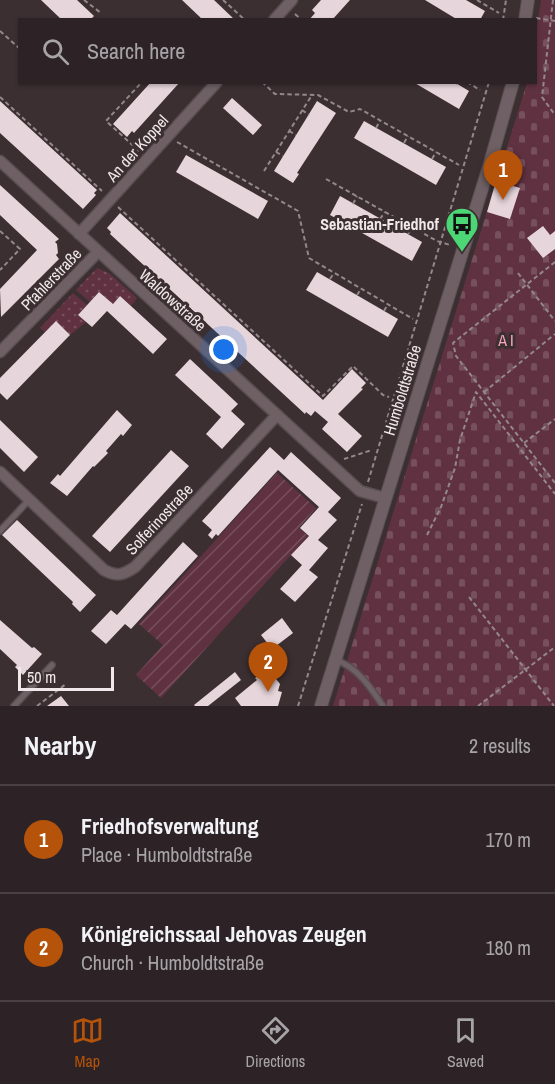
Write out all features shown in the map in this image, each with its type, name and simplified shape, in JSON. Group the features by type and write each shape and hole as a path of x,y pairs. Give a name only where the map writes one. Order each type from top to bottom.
{"street":[{"path":"276,18 292,0"},
{"path":"528,0 531,18"},
{"name":"An der Koppel","path":"79,234 215,84"},
{"name":"Humboldtstraße","path":"321,706 512,84"},
{"name":"Waldowstraße","path":"0,160 360,491 385,498"},
{"name":"Pfahlerstraße","path":"0,352 98,252"},
{"name":"Solferinostraße","path":"0,472 104,570 115,576 124,574 135,567 277,415"}],"lane":[{"path":"0,531 29,500"},
{"path":"336,660 346,663 369,685 383,706"},
{"path":"14,706 52,665"}],"path":[{"path":"84,0 101,13"},
{"path":"223,0 243,18"},
{"path":"474,4 476,0 499,13"},
{"path":"503,18 506,0"},
{"path":"553,0 553,21 542,97 555,115"},
{"path":"88,10 92,6"},
{"path":"233,17 237,13"},
{"path":"295,14 300,18"},
{"path":"537,20 553,21"},
{"path":"0,31 18,47"},
{"path":"143,155 106,121 140,84 144,90"},
{"path":"264,84 275,94 318,95 349,112 360,109 459,165"},
{"path":"470,84 480,90"},
{"path":"298,706 488,84"},
{"path":"264,171 312,95"},
{"path":"0,97 106,195"},
{"path":"121,105 126,110"},
{"path":"302,110 309,115"},
{"path":"376,128 380,121"},
{"path":"289,131 296,135"},
{"path":"404,143 408,136"},
{"path":"177,142 298,211 309,258 413,319"},
{"path":"276,152 283,156"},
{"path":"432,159 436,152"},
{"path":"201,163 204,158"},
{"path":"228,178 231,173"},
{"path":"326,179 412,227 450,245"},
{"path":"252,192 256,187"},
{"path":"353,204 357,196"},
{"path":"118,207 323,396 353,366 389,397"},
{"path":"380,219 385,212"},
{"path":"408,234 412,227"},
{"path":"0,231 20,249 0,270"},
{"path":"555,262 453,343 456,356 555,483"},
{"path":"330,279 333,273"},
{"path":"518,273 555,321"},
{"path":"357,295 361,289"},
{"path":"384,311 388,304"},
{"path":"484,392 555,334"},
{"path":"428,535 455,468 460,440 477,392 555,494"},
{"path":"524,443 555,418"},
{"path":"340,460 372,450"},
{"path":"469,597 554,706"},
{"path":"478,706 555,647"},
{"path":"40,705 66,684"}],"green space":[{"name":"A I","path":"541,0 555,0 555,706 333,706 527,84 537,84 537,27"},
{"path":"97,268 109,273 137,298 131,306 120,296 113,304 99,292 90,302 76,290"},
{"path":"73,293 87,305 78,315 86,322 70,335 56,322 45,332 40,328"},
{"path":"277,473 316,508 299,528 308,536 161,698 136,675 163,645 139,624"}],"building":[{"path":"41,0 77,0 94,16 92,18 60,18"},
{"path":"182,0 214,0 233,18 201,18"},
{"path":"321,0 350,0 334,18 311,18 315,13 312,10"},
{"path":"425,0 466,0 485,11 481,18 455,18"},
{"path":"149,84 178,84 134,133 132,131 127,137 113,124"},
{"path":"416,84 457,84 469,91 459,109"},
{"path":"232,98 262,125 253,135 223,108"},
{"path":"0,101 97,190 94,193 96,195 83,209 0,133"},
{"path":"317,101 336,113 297,173 299,174 293,183 274,171"},
{"path":"364,121 446,167 436,185 354,138"},
{"path":"186,155 268,201 258,219 176,172"},
{"path":"496,181 520,188 510,219 487,212"},
{"path":"0,185 59,239 55,242 58,253 56,255 59,259 1,317 0,289 37,250 0,215"},
{"path":"340,196 422,242 412,261 330,215"},
{"path":"120,213 323,400 352,369 366,383 338,414 362,436 347,452 322,429 328,422 315,411 311,416 306,412 305,414 110,234 107,228"},
{"path":"543,226 550,235 555,231 555,249 543,258 527,238"},
{"path":"317,272 398,319 388,337 306,290"},
{"path":"99,292 113,304 120,296 167,339 153,354 107,311 92,327 78,315"},
{"path":"56,321 70,335 7,400 0,393 0,378"},
{"path":"190,359 238,404 231,411 245,424 222,449 206,434 221,417 175,375"},
{"path":"117,410 132,425 123,436 121,434 106,451 108,453 93,466 67,496 50,483 58,474 60,476"},
{"path":"0,420 38,457 24,472 0,448"},
{"path":"270,447 284,460 291,452 341,498 328,512 337,520 318,540 328,548 309,570 318,577 295,602 280,589 302,565 291,555 309,536 300,528 319,507 278,470 218,536 216,534 212,539 208,535 212,530 202,521"},
{"path":"171,450 189,466 110,552 92,536"},
{"path":"17,520 96,595 80,612 72,604 73,602 2,535"},
{"path":"183,542 198,556 131,629 125,624 106,644 91,631 111,610 117,615"},
{"path":"282,618 293,633 272,649 261,635"},
{"path":"0,620 42,654 23,675 15,667 17,665 0,649"},
{"path":"269,670 280,684 278,691 282,692 278,706 241,706 235,698 257,680 255,678"},
{"path":"235,672 241,680 208,706 194,705"},
{"path":"61,696 69,706 47,706"}],"place":[{"name":"Friedhofsverwaltung","path":"503,200"},
{"name":"Sebastian-Friedhof","path":"462,253"},
{"name":"Königreichssaal Jehovas Zeugen","path":"268,692"}]}
